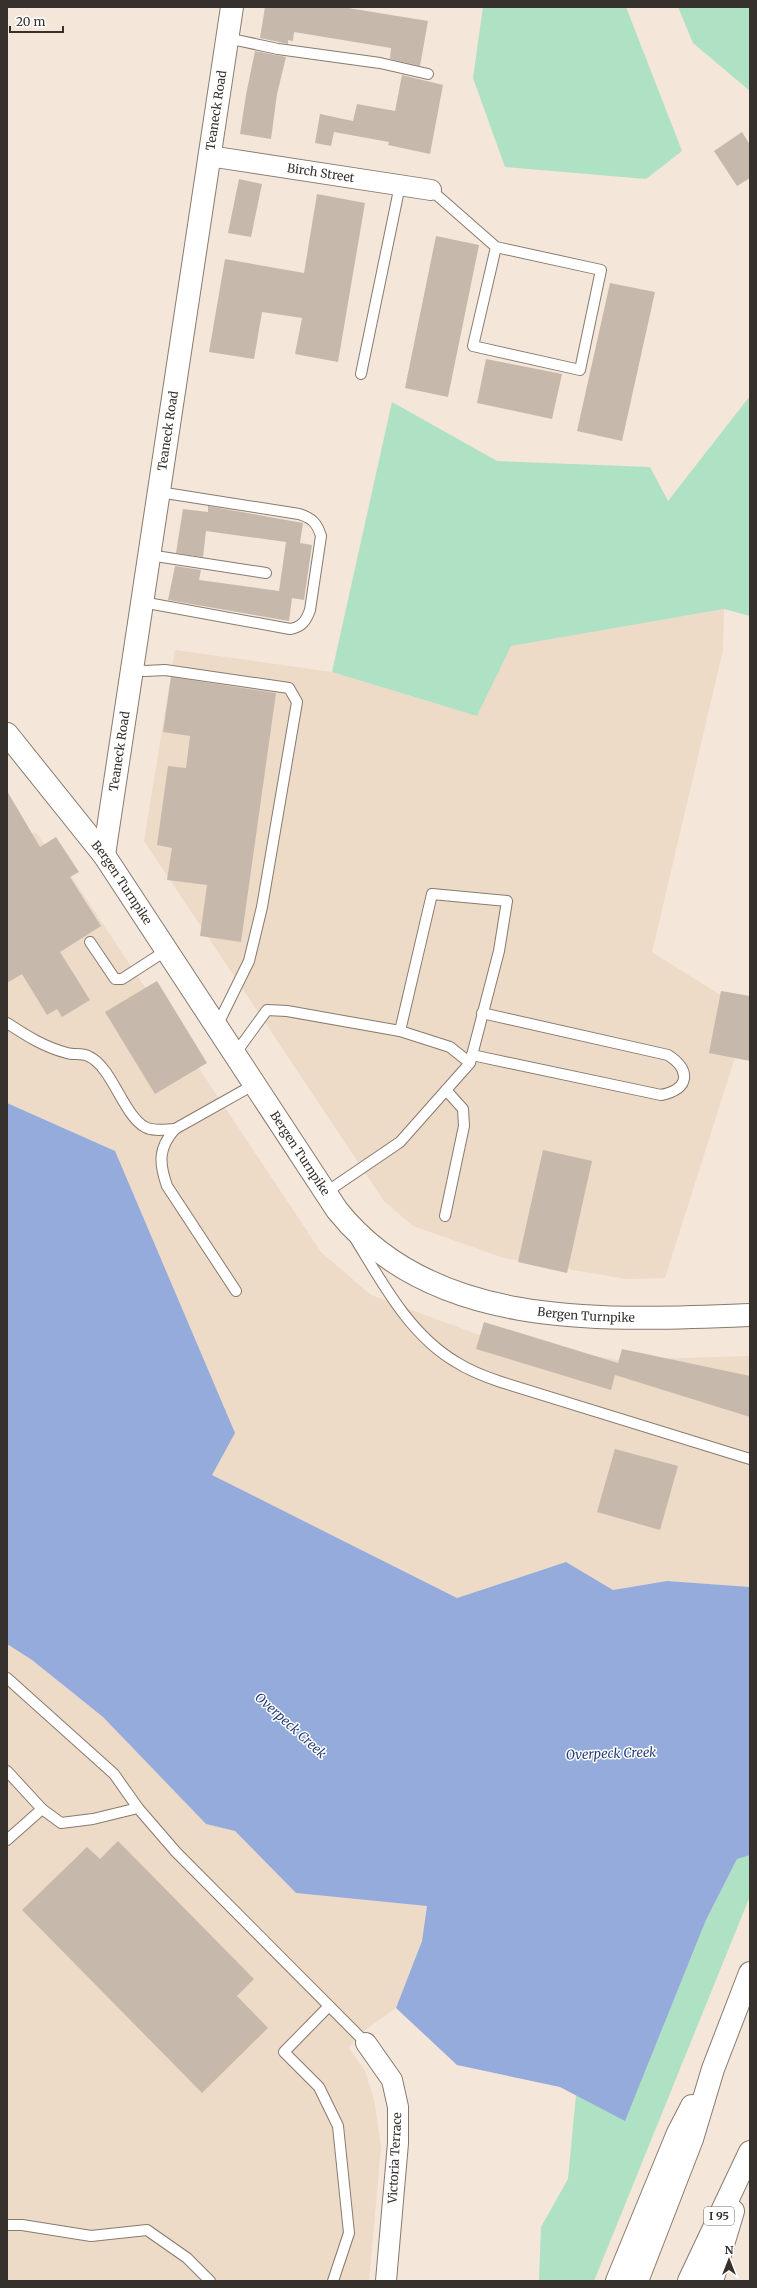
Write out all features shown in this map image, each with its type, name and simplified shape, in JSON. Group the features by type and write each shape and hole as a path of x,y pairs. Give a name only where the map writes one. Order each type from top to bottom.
{"main road":[{"name":"Teaneck Road","path":"104,856 232,7"},
{"name":"Bergen Turnpike","path":"10,745 104,856 217,1026 329,1199 355,1231 410,1272 439,1288 480,1301 575,1317 750,1315"},
{"path":"637,2281 692,2139 713,2069 750,1973"},
{"path":"616,2281 678,2133 713,2069"},
{"name":"I 95","path":"689,2281 750,2152"},
{"name":"I 95","path":"712,2281 750,2152"}],"street":[{"name":"Birch Street","path":"209,156 431,190"},
{"name":"Victoria Terrace","path":"366,2042 392,2080 398,2107 398,2143 386,2281"}],"lane":[{"path":"228,38 278,49 380,63 428,74"},
{"path":"361,374 400,185"},
{"path":"431,190 496,247 601,270 580,370 473,346 496,247"},
{"path":"142,602 290,629 299,627 306,621 311,603 321,536 318,526 311,518 299,514 158,492"},
{"path":"149,555 266,573"},
{"path":"132,669 145,671 165,670 289,688 298,702 262,907 249,962 217,1026"},
{"path":"400,1031 432,894 507,901 499,951 471,1059 400,1142 329,1199 388,1291 412,1324 432,1344 455,1362 501,1382 750,1459"},
{"path":"90,942 115,979 122,979 167,950"},
{"path":"235,1054 267,1010 287,1011 400,1031 450,1047 471,1059 662,1095 674,1092 682,1084 684,1074 680,1063 668,1055 482,1014"},
{"path":"7,1023 39,1044 68,1054 88,1056 103,1069 136,1118 145,1127 156,1130 175,1129"},
{"path":"236,1291 166,1181 162,1170 162,1152 166,1139 175,1129 255,1084"},
{"path":"445,1216 464,1126 462,1109 446,1090"},
{"path":"7,1678 114,1774 138,1808 176,1852 366,2042"},
{"path":"7,1771 42,1809 61,1822 93,1819 138,1808"},
{"path":"7,1840 42,1809"},
{"path":"329,2006 284,2052 319,2087 338,2126 349,2232 333,2281"},
{"path":"7,2225 22,2225 90,2236 147,2230 187,2258 210,2281"}],"shaded area":[{"path":"724,609 723,650 652,952 749,1013 665,1278 626,1279 504,1258 413,1226 384,1201 144,841 175,650 332,672 477,716 510,646"},
{"path":"35,832 71,876 321,1252 371,1295 485,1337 618,1360 750,1356 750,1587 667,1581 613,1590 566,1562 457,1598 212,1475 115,1151 7,1103 7,852"},
{"path":"7,1644 32,1660 103,1717 206,1824 235,1831 296,1893 427,1906 422,1941 396,2008 358,2035 349,2048 365,2071 374,2099 381,2147 369,2281 7,2281"}],"green space":[{"path":"483,7 626,7 682,151 646,179 505,167 473,78"},
{"path":"678,7 750,7 750,91 693,43"},
{"path":"750,396 750,616 724,609 511,646 477,716 332,672 392,402 497,461 650,467 668,501"},
{"path":"744,1855 750,1855 750,1896 594,2281 539,2281 541,2227 568,2179 576,2095 625,2120 706,1920 737,1859"}],"water":[{"name":"Overpeck Creek","path":"7,1103 115,1151 235,1433 212,1475 457,1598 566,1562 613,1590 667,1581 750,1587 750,1855 737,1859 706,1920 625,2121 560,2087 457,2065 396,2008 422,1941 427,1906 296,1893 235,1831 206,1824 103,1717 32,1660 7,1644"}],"building":[{"path":"265,7 342,7 428,21 420,66 390,59 391,48 294,32 293,41 288,40 288,44 260,38"},
{"path":"255,51 286,57 277,94 271,139 240,134"},
{"path":"402,75 443,85 430,154 388,145 389,142 334,132 331,146 315,143 320,114 353,121 357,104 395,111"},
{"path":"742,132 750,145 750,178 737,186 714,151"},
{"path":"239,179 262,184 251,237 228,233"},
{"path":"317,194 365,203 338,362 295,354 302,318 262,312 254,359 209,352 225,259 304,273"},
{"path":"436,236 479,245 448,397 405,388"},
{"path":"610,283 655,292 622,441 577,431"},
{"path":"486,359 562,374 552,419 477,403"},
{"path":"208,506 303,523 300,543 312,545 304,600 292,598 289,621 168,600 175,566 201,570 199,580 279,591 286,542 206,531 203,557 176,553 183,509 208,512"},
{"path":"171,677 276,693 241,942 200,936 207,885 167,880 172,848 157,845 168,766 186,768 190,736 163,732"},
{"path":"7,791 40,847 56,837 79,872 70,877 101,926 60,952 90,1000 62,1017 57,1009 47,1015 22,974 7,983"},
{"path":"157,981 207,1063 155,1094 105,1012"},
{"path":"721,991 750,996 750,1061 709,1053"},
{"path":"543,1150 592,1161 567,1273 518,1262"},
{"path":"484,1322 618,1363 622,1349 750,1376 750,1417 615,1375 611,1390 476,1349"},
{"path":"615,1449 678,1466 660,1530 597,1512"},
{"path":"118,1841 254,1979 237,1996 268,2028 202,2093 22,1910 87,1847 100,1859"}]}
